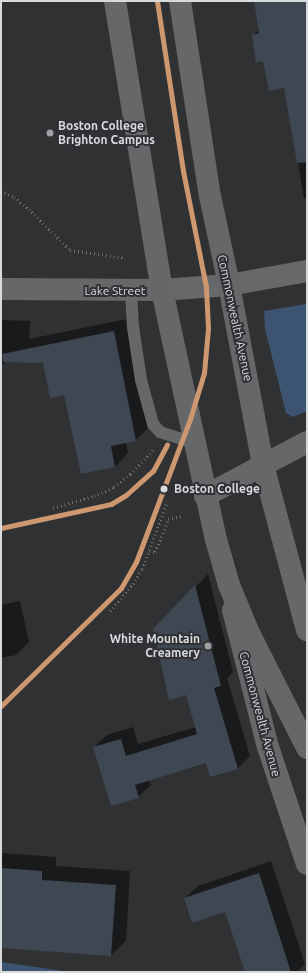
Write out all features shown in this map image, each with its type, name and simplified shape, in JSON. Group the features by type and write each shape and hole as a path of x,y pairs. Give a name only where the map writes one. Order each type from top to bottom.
{"main road":[{"name":"Commonwealth Avenue","path":"115,1 162,290 205,496 221,560 249,633 307,748"},
{"name":"Commonwealth Avenue","path":"180,1 210,196 229,285 263,465 307,630"},
{"name":"Lake Street","path":"162,290 229,285 307,271"}],"street":[{"name":"Lake Street","path":"1,289 162,290"},
{"path":"205,496 307,442"},
{"name":"Commonwealth Avenue","path":"221,560 268,747 307,864"}],"lane":[{"path":"131,291 133,327 141,380 153,424 160,432 194,443"}],"path":[{"path":"1,191 14,197 29,209 70,250 125,258"},
{"path":"53,508 94,496 114,486 130,474 158,444"},
{"path":"110,611 133,584 149,551 168,502"},
{"path":"149,551 155,552 168,520 182,516"}],"shaded area":[{"path":"307,304 307,411 293,417 286,413 265,329 264,311"},
{"path":"1,962 70,972 1,972"}],"building":[{"path":"254,1 307,1 307,162 297,163 284,88 269,91 263,61 256,63 252,35 259,33"},
{"path":"114,331 136,441 111,446 115,467 81,474 64,395 50,398 43,363 3,362 2,354"},
{"path":"195,585 221,686 214,688 238,769 210,777 206,763 135,785 139,798 111,806 93,747 121,739 126,756 197,734 186,695 169,700 153,629"},
{"path":"1,868 42,871 42,880 116,885 111,956 1,948"},
{"path":"259,873 291,972 245,972 225,912 192,923 184,898"}],"tram line":[{"path":"1,528 87,511"},
{"path":"1,706 121,588 142,548"}],"transit line":[{"path":"1,706 121,588 136,562 190,419 204,373 208,328 206,287 183,171 157,1"},
{"path":"1,528 111,504 126,495 153,471 167,445"}],"place":[{"name":"Boston College Brighton Campus","path":"50,133"},
{"name":"Boston College","path":"164,489"},
{"name":"White Mountain Creamery","path":"208,646"}]}
